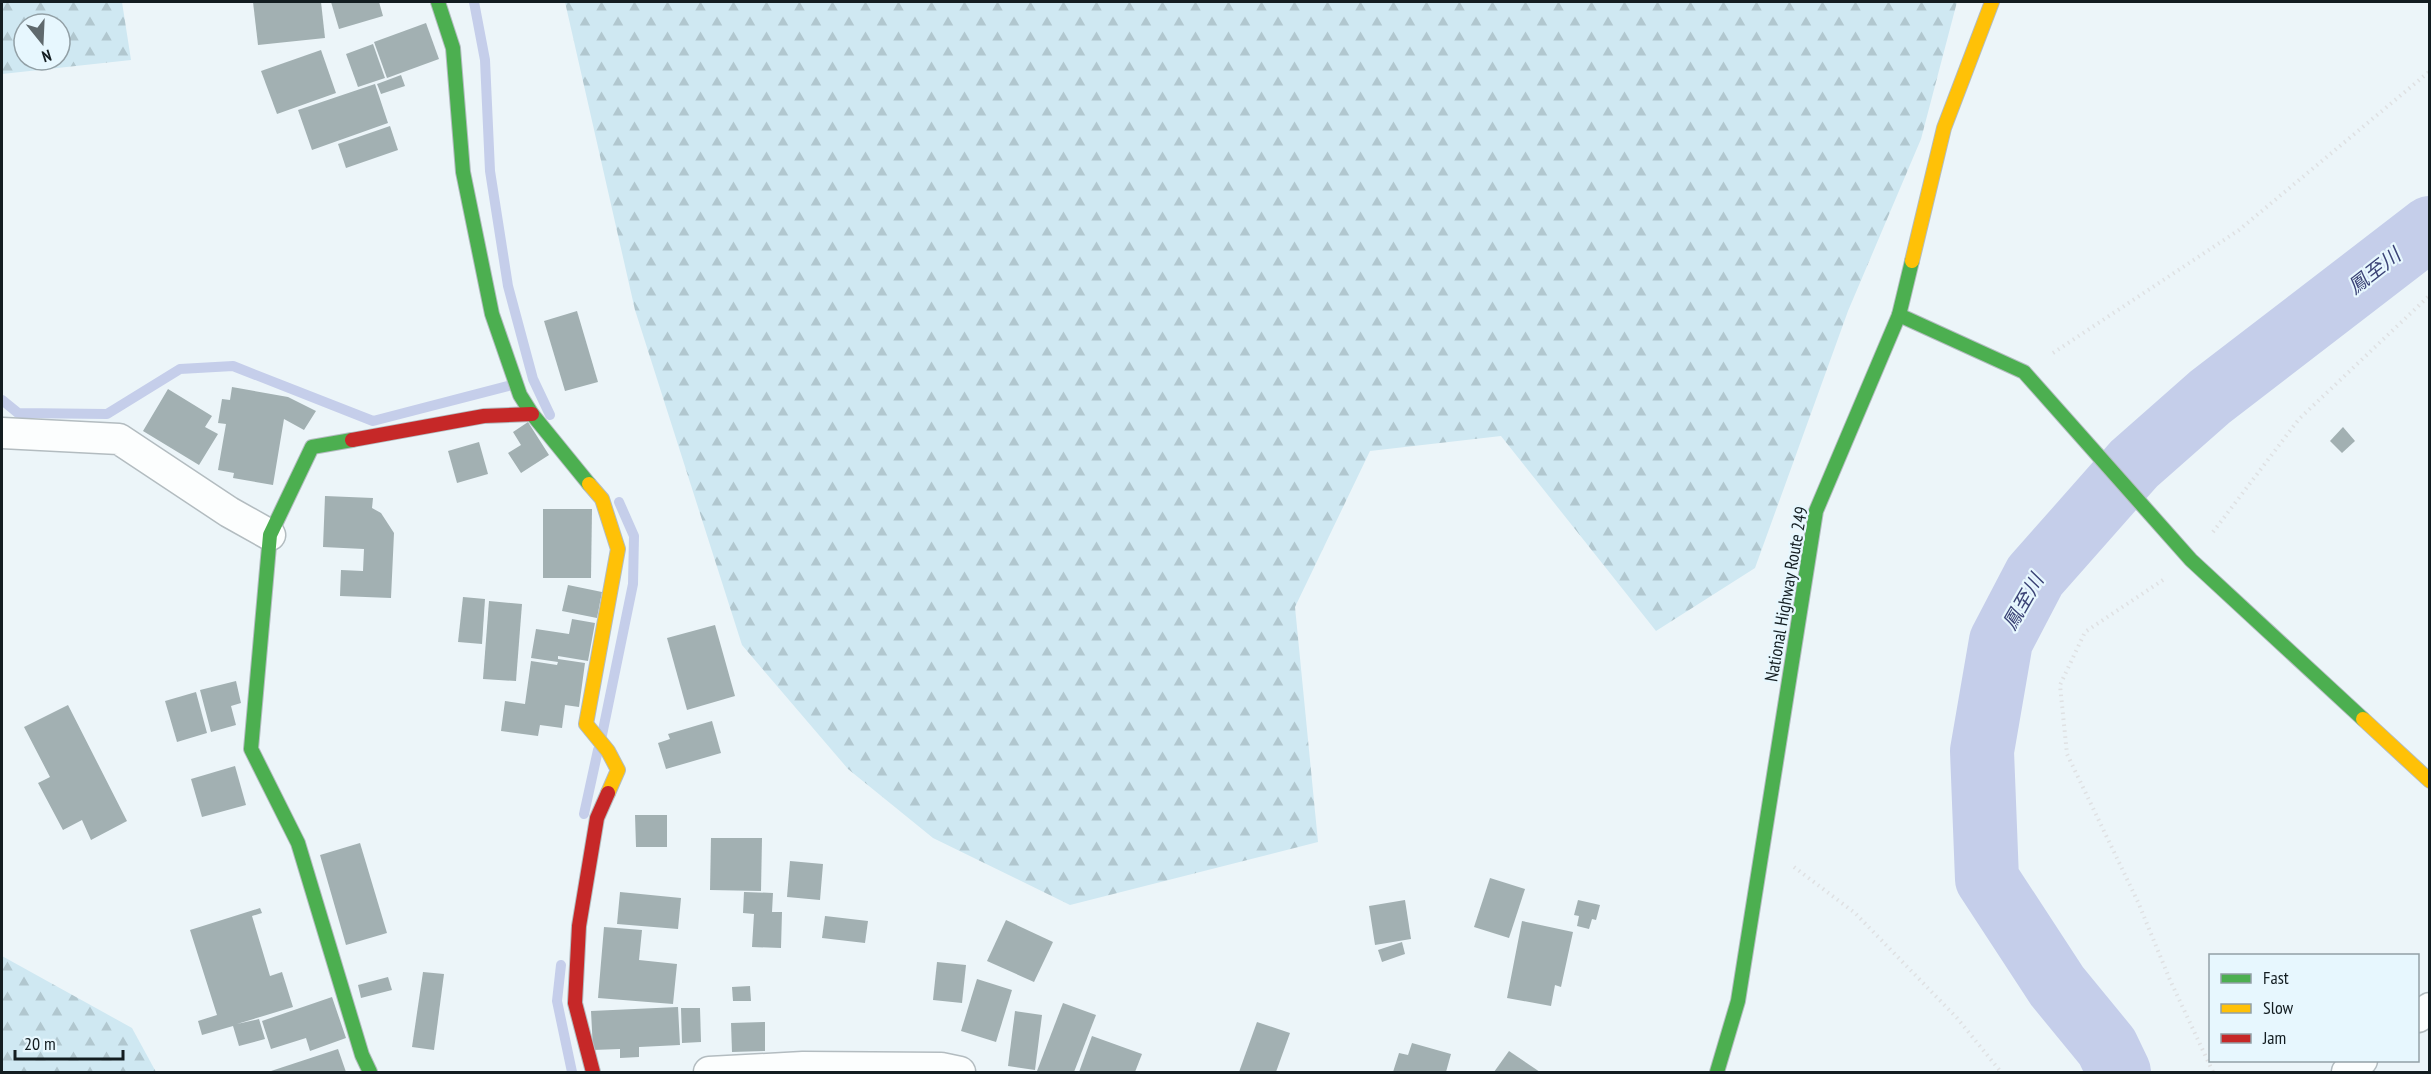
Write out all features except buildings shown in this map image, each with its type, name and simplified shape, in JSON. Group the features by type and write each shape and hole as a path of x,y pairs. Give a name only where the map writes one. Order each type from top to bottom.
{"main road":[{"path":"438,2 453,48 463,172 492,314 520,394 532,414 602,499 618,549 616,570 586,724 608,752 618,770 597,818 579,926 575,1003 593,1072"},
{"name":"National Highway Route 249","path":"1717,1072 1738,1001 1816,512 1899,315 1944,128 1992,2"},
{"path":"1899,315 2024,372 2191,560 2430,781"},
{"path":"370,1072 362,1055 298,843 251,749 270,535 312,447 484,416 532,414"}],"street":[{"path":"2,433 119,439 229,512 270,535"},
{"path":"2347,1072 2360,1062"},
{"path":"709,1072 803,1066 941,1068 960,1072"}],"path":[{"path":"2024,372 2239,230 2430,71"},
{"path":"2213,1072 2170,980 2138,902 2067,754 2061,685 2085,632 2191,560 2299,419 2430,295"},
{"path":"1763,844 1855,913 1957,1018 2001,1072"}],"green space":[{"path":"2,2 122,2 131,60 72,66 72,12 12,12 12,72 20,72 2,74"},
{"path":"565,2 1957,2 1921,139 1848,311 1755,568 1656,631 1501,436 1370,451 1295,607 1318,842 1070,905 933,838 848,769 742,645 635,310"},
{"path":"2,956 132,1028 156,1072 2,1072"}],"waterway":[{"path":"474,2 485,60 490,171 508,286 533,379 550,415"},
{"name":"鳳至川","path":"2119,1072 2107,1047 2057,986 1987,879 1982,751 2001,641 2035,576 2134,464 2210,397 2430,228"},
{"path":"2,400 18,413 107,414 180,369 233,366 373,421 512,385"},
{"path":"602,735 633,584 634,536 619,502"},
{"path":"584,814 598,750"},
{"path":"561,965 557,1001 572,1072"}],"traffic: fast":[{"path":"438,2 453,48 463,172 492,314 520,395 532,414 589,484"},
{"path":"1717,1072 1738,1001 1816,511 1899,315 1912,261"},
{"path":"1899,315 2024,372 2191,560 2363,719"},
{"path":"352,440 312,447 270,535 251,749 298,843 362,1055 370,1072"}],"traffic: slow":[{"path":"1912,261 1944,128 1992,2"},
{"path":"589,484 602,499 618,549 586,724 608,751 618,770 608,793"},
{"path":"2363,719 2430,781"}],"traffic: jam":[{"path":"352,440 484,416 532,414"},
{"path":"593,1072 575,1003 579,926 597,818 608,793"}]}
